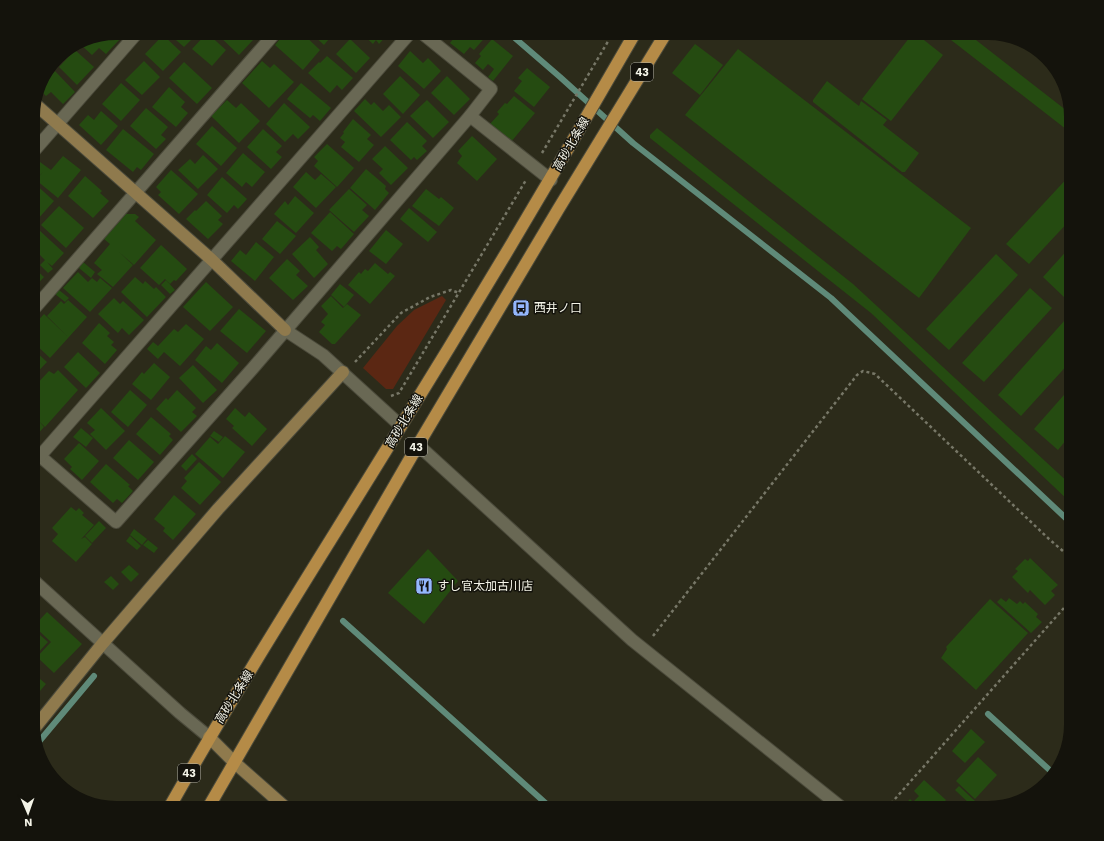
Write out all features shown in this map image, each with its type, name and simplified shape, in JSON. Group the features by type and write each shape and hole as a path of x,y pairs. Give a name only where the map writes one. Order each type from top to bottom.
{"main road":[{"name":"高砂北条線","path":"173,801 209,737 551,180 631,40"},
{"name":"高砂北条線","path":"212,801 418,445 662,40"}],"street":[{"path":"40,144 131,40"},
{"path":"40,302 269,40"},
{"path":"40,450 212,260 404,40"},
{"path":"40,456 116,522 248,374 470,116 491,89 431,40"},
{"path":"40,109 212,260 285,330 323,355 348,369 401,426"},
{"path":"470,116 551,180"},
{"path":"40,721 103,643 218,509 348,369"},
{"path":"418,445 642,649 833,801"},
{"path":"40,586 180,713 209,737 235,763 278,801"}],"path":[{"path":"385,392 391,396 400,393 609,40"},
{"path":"348,369 401,313 430,297 451,290 459,293"},
{"path":"642,649 858,375 863,371 875,374 1064,552"},
{"path":"893,801 1064,608"}],"shaded area":[{"path":"442,296 446,300 393,389 386,389 363,368 397,326 414,310"}],"building":[{"path":"119,40 106,54 99,48 92,55 84,47 101,41"},
{"path":"158,40 168,40 181,52 163,71 145,54"},
{"path":"176,40 191,40 184,47"},
{"path":"200,40 215,40 226,50 212,66 192,49"},
{"path":"223,40 253,40 239,55"},
{"path":"279,40 309,40 320,50 303,70 275,45"},
{"path":"319,40 328,40 324,45"},
{"path":"349,40 351,40 370,58 356,73 336,54"},
{"path":"369,40 376,40 373,44"},
{"path":"376,40 383,40 379,44"},
{"path":"452,40 483,40 474,50 470,47 464,54 450,43"},
{"path":"491,40 493,40 513,56 493,81 488,77 494,69 488,64 483,70 475,63 481,56 479,54"},
{"path":"908,40 924,40 943,55 891,121 862,99"},
{"path":"951,40 976,40 1063,108 1064,128"},
{"path":"695,44 723,65 700,95 672,73"},
{"path":"738,49 971,228 919,298 685,115"},
{"path":"76,51 94,67 77,85 59,67"},
{"path":"410,51 423,63 428,58 441,71 424,89 398,66"},
{"path":"327,56 353,78 342,90 337,85 330,93 308,73"},
{"path":"144,61 160,77 142,95 125,80"},
{"path":"262,61 270,68 274,64 294,82 269,108 242,83"},
{"path":"184,62 212,88 197,104 169,78"},
{"path":"527,68 550,87 534,107 514,91 522,81 518,78"},
{"path":"55,71 75,92 63,104 51,92 46,96 44,94 46,87"},
{"path":"400,76 420,95 403,114 383,94"},
{"path":"447,76 470,99 454,115 431,93"},
{"path":"827,81 859,106 861,101 887,120 883,125 919,153 905,172 902,172 813,102"},
{"path":"121,83 140,100 121,121 102,104"},
{"path":"301,83 331,108 320,121 313,115 310,118 287,99"},
{"path":"169,87 185,102 181,107 188,113 176,127 152,107"},
{"path":"514,96 535,113 511,142 490,124 499,114 497,112"},
{"path":"365,99 371,105 374,102 383,111 389,105 401,117 381,137 354,111"},
{"path":"227,100 236,108 241,103 260,121 239,143 211,116"},
{"path":"427,100 449,122 433,138 410,116"},
{"path":"284,103 310,127 298,139 293,134 285,142 266,124"},
{"path":"146,108 168,127 161,135 166,139 156,149 130,126"},
{"path":"101,111 118,126 101,145 79,125 88,115 94,120"},
{"path":"353,119 371,135 367,139 374,145 359,162 341,147 345,142 340,138"},
{"path":"407,122 427,141 422,146 427,151 417,160 414,157 411,160 390,140"},
{"path":"212,126 237,148 221,166 196,144"},
{"path":"657,128 853,284 1064,479 1064,496 871,313 650,138 650,135"},
{"path":"123,129 154,154 141,170 137,167 133,172 106,150"},
{"path":"263,129 282,146 276,152 282,157 271,169 247,147"},
{"path":"472,136 497,159 477,181 457,163 462,156 458,151"},
{"path":"327,144 354,168 337,187 314,166 318,161 314,157"},
{"path":"385,146 408,168 391,185 379,173 383,169 372,159"},
{"path":"243,153 265,172 252,187 246,182 242,187 226,173"},
{"path":"203,155 218,169 198,189 178,170 190,159 195,164"},
{"path":"63,156 81,170 58,198 40,183 40,175 43,172 40,175 40,162 51,170"},
{"path":"366,169 386,186 385,189 389,193 375,210 350,188"},
{"path":"171,170 198,194 179,214 158,195 161,192 156,187"},
{"path":"306,172 315,180 321,174 336,187 316,208 293,187"},
{"path":"85,176 102,191 100,193 109,201 93,218 68,196"},
{"path":"222,177 247,199 238,209 234,205 227,213 207,195"},
{"path":"1064,182 1064,226 1029,264 1006,244"},
{"path":"40,188 54,201 40,217"},
{"path":"349,189 367,205 362,210 369,216 354,232 329,210"},
{"path":"426,189 439,199 441,197 454,208 439,226 412,206"},
{"path":"295,196 314,213 296,233 274,214 285,201 288,205"},
{"path":"206,201 222,216 218,220 223,224 208,239 186,219"},
{"path":"59,206 84,228 66,248 41,225"},
{"path":"409,208 437,232 428,242 400,219"},
{"path":"330,212 354,234 341,249 337,246 332,251 311,233"},
{"path":"126,214 135,214 139,217 135,221 156,240 134,265 119,252 133,265 113,287 97,274 102,270 94,263 110,244 104,239"},
{"path":"277,221 296,236 280,254 262,239"},
{"path":"386,230 403,244 386,264 369,251"},
{"path":"40,231 64,253 52,266 47,262 53,269 48,273 40,265 45,260 40,255"},
{"path":"310,237 319,247 316,250 328,264 314,278 292,254"},
{"path":"256,242 274,257 255,281 231,261 240,250 246,255"},
{"path":"161,245 187,269 176,281 174,280 170,284 165,279 159,285 140,268"},
{"path":"996,254 1018,275 949,350 926,329"},
{"path":"1064,254 1064,297 1043,277"},
{"path":"287,259 300,271 296,275 308,286 293,300 269,278"},
{"path":"83,262 95,272 91,278 79,268"},
{"path":"375,263 388,274 390,272 395,276 370,304 348,285 359,272 361,274 365,269 368,271"},
{"path":"78,272 88,282 92,278 97,282 100,278 112,288 90,312 63,288"},
{"path":"40,273 44,277 40,281"},
{"path":"135,277 143,284 145,281 154,289 156,287 166,297 147,317 121,292"},
{"path":"166,280 175,290 170,294 161,285"},
{"path":"206,282 233,307 210,331 183,307"},
{"path":"340,284 354,295 344,307 331,295"},
{"path":"1030,288 1052,308 984,382 962,363"},
{"path":"59,290 69,298 65,302 55,294"},
{"path":"331,296 343,308 347,304 361,315 335,344 332,344 319,332 325,325 321,322 328,314 321,306"},
{"path":"114,298 120,304 123,301 144,320 129,335 122,328 118,333 98,314"},
{"path":"68,300 87,317 50,358 40,349 40,318 44,314 67,336 47,316 61,301 64,304"},
{"path":"239,309 266,331 247,353 220,331"},
{"path":"1064,321 1064,369 1021,416 998,395"},
{"path":"99,323 110,333 107,336 114,342 111,345 117,350 105,364 82,343"},
{"path":"186,324 204,339 180,366 164,352 158,359 147,349 153,342 158,346 174,329 178,332"},
{"path":"217,343 239,363 222,383 195,360 206,346 211,350"},
{"path":"78,352 100,373 86,388 64,367"},
{"path":"40,356 47,362 40,370"},
{"path":"154,363 170,377 151,400 132,384 142,372 144,374"},
{"path":"193,365 217,390 203,403 179,378"},
{"path":"58,370 78,390 45,427 40,422 40,381 49,371 54,374"},
{"path":"130,390 147,405 128,427 111,412"},
{"path":"177,390 196,408 192,412 197,416 181,432 156,409 166,398 168,400"},
{"path":"1064,395 1064,443 1058,450 1034,429"},
{"path":"101,408 125,431 106,450 90,434 95,430 87,423"},
{"path":"235,408 245,417 249,412 267,429 252,446 232,428 234,426 226,419"},
{"path":"151,417 171,434 169,436 173,440 160,455 136,434"},
{"path":"40,422 44,427 40,431"},
{"path":"81,428 93,438 86,447 73,437"},
{"path":"214,431 223,437 219,442 210,436"},
{"path":"225,436 245,452 223,478 195,454 210,437 218,444"},
{"path":"129,440 154,462 138,480 113,458"},
{"path":"79,443 99,461 82,480 70,469 72,467 64,459"},
{"path":"192,454 197,459 186,471 181,466"},
{"path":"199,462 221,482 200,505 181,488 187,481 184,478"},
{"path":"106,464 130,485 128,486 133,491 122,503 117,499 113,503 90,482"},
{"path":"174,495 196,514 173,540 163,531 165,528 154,519"},
{"path":"71,507 76,511 79,508 84,513 82,515 94,525 81,539 85,537 92,544 76,562 52,541 58,534 52,528"},
{"path":"99,521 106,528 92,543 85,536"},
{"path":"134,529 147,539 142,545 130,535"},
{"path":"130,536 141,546 137,550 126,541"},
{"path":"148,540 158,548 154,553 143,545"},
{"path":"428,549 458,581 424,624 388,593"},
{"path":"1030,558 1058,585 1051,591 1055,595 1045,605 1030,590 1028,593 1012,577 1018,571 1015,569 1025,559 1028,561"},
{"path":"129,565 139,574 131,582 121,572"},
{"path":"111,576 119,584 113,590 104,582"},
{"path":"1001,598 1006,602 1009,598 1017,604 1020,601 1023,604 1025,602 1038,614 1036,617 1042,622 1031,633 997,602"},
{"path":"990,599 1028,633 976,690 941,658 947,649 946,647"},
{"path":"47,612 82,644 54,673 40,660 40,654 51,642 40,632 40,620"},
{"path":"40,635 48,642 40,651"},
{"path":"40,679 46,684 40,691"},
{"path":"971,729 985,742 965,763 952,751"},
{"path":"978,757 997,775 975,799 956,781"},
{"path":"924,780 946,800 914,801 919,796 914,791"},
{"path":"959,786 975,801 967,801 955,790"}],"waterway":[{"path":"517,40 633,143 831,298 1064,516"},
{"path":"343,621 543,801"},
{"path":"42,738 94,676"},
{"path":"988,714 1049,770"}],"place":[{"name":"西井ノ口","path":"521,308"},
{"name":"すし官太加古川店","path":"424,586"}]}
